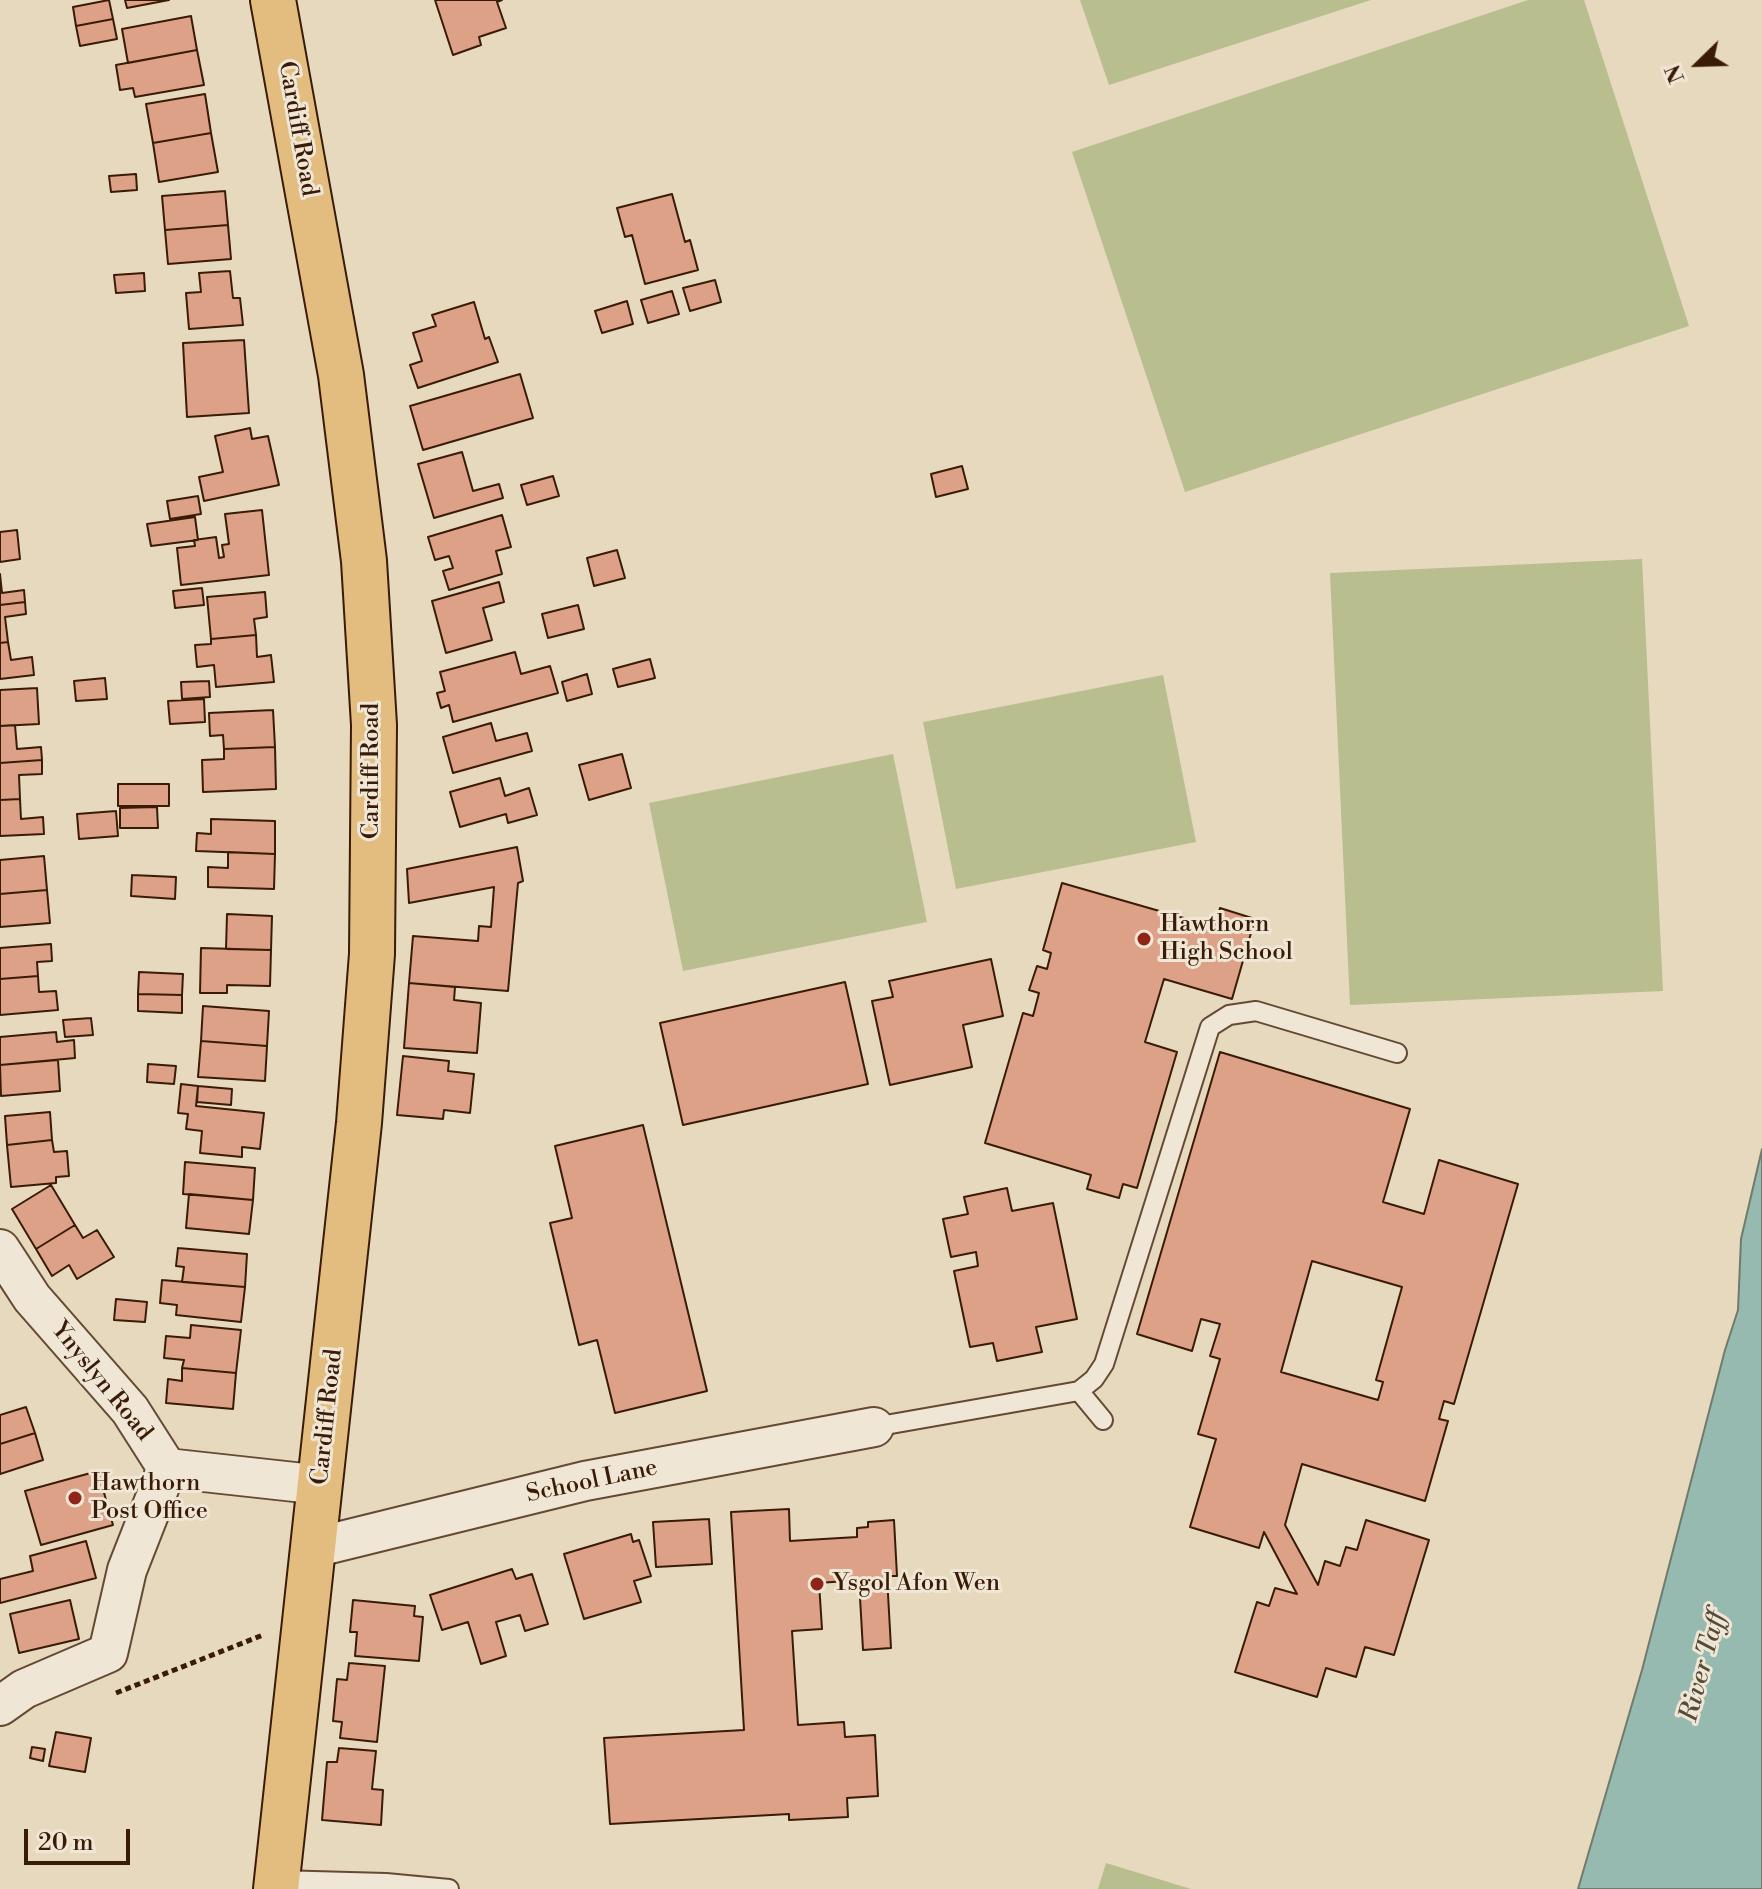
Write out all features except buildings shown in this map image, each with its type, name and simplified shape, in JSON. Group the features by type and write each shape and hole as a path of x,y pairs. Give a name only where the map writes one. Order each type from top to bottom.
{"main road":[{"name":"Cardiff Road","path":"273,0 341,375 364,561 374,725 371,969 359,1123 277,1885"}],"street":[{"name":"Ynyslyn Road","path":"0,1249 32,1298 130,1410 167,1468 322,1485"},
{"name":"School Lane","path":"313,1548 585,1481 874,1427"},
{"path":"0,1706 24,1689 108,1653 127,1570 167,1468"}],"lane":[{"path":"874,1427 1079,1391 1094,1379 1104,1364 1210,1027 1229,1015 1256,1011 1397,1053"},
{"path":"1079,1391 1103,1420"},
{"path":"277,1885 386,1883 449,1889"}],"path":[{"path":"108,1696 273,1632"}],"green space":[{"path":"1080,0 1371,0 1109,85"},
{"path":"1528,0 1584,0 1689,326 1185,492 1072,152"},
{"path":"1642,559 1663,991 1350,1005 1330,573"},
{"path":"1163,675 1196,842 956,889 923,722"},
{"path":"893,754 927,922 683,971 649,803"},
{"path":"1106,1863 1191,1889 1098,1889"}],"water":[{"name":"River Taff","path":"1762,1149 1762,1889 1578,1889 1642,1670 1738,1310 1741,1239"}],"place":[{"name":"Hawthorn High School","path":"1144,939"},
{"name":"Hawthorn Post Office","path":"75,1498"},
{"name":"Ysgol Afon Wen","path":"817,1584"}]}
